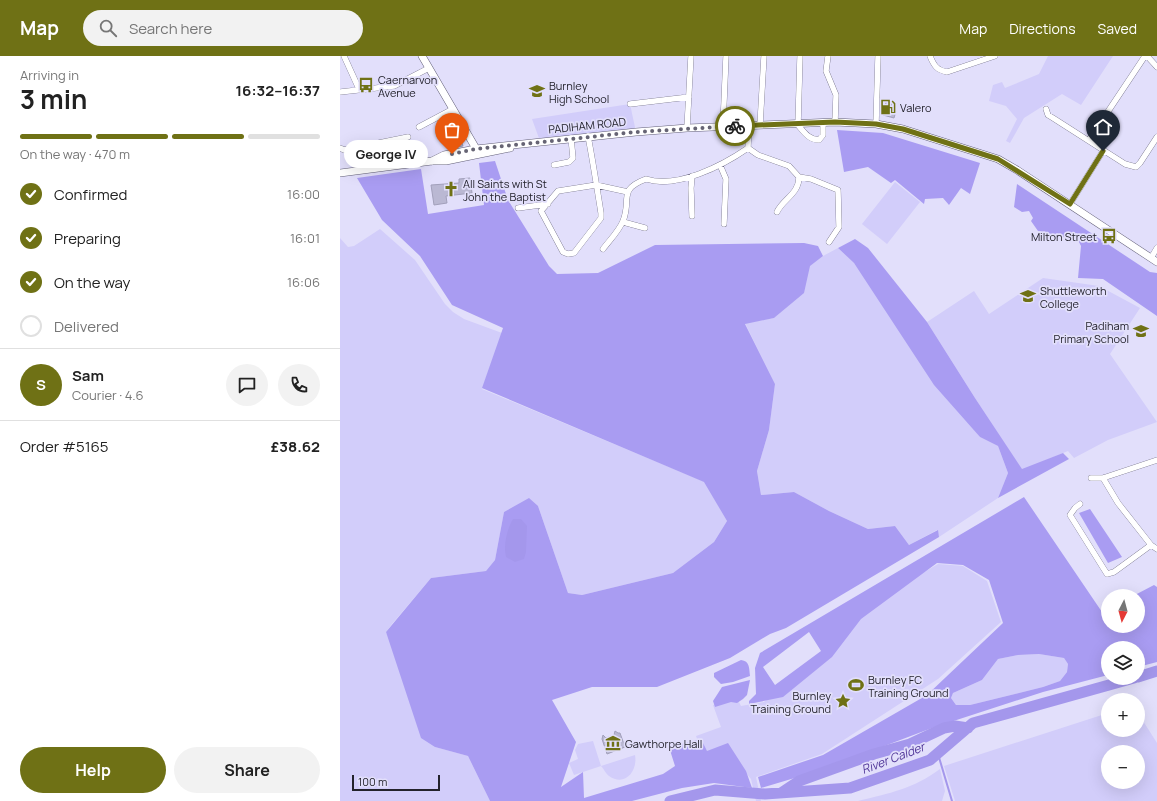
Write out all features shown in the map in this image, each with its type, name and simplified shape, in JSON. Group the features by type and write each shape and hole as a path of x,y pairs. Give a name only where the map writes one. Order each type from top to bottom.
{"main road":[{"path":"422,56 478,152"},
{"name":"PADIHAM ROAD","path":"340,173 432,161 444,155 478,152 540,141 588,136 723,126 798,125 835,122 876,124 903,129 998,159 1070,204 1154,260"}],"street":[{"path":"344,56 359,89"},
{"path":"687,128 691,56"},
{"path":"723,126 726,56"},
{"path":"760,125 764,56"},
{"path":"800,56 798,125 813,140 819,140 823,135 823,123"},
{"path":"828,56 826,71 836,95 835,122"},
{"path":"876,124 878,56"},
{"path":"930,56 934,66 939,71 947,72 995,56"},
{"path":"1089,140 1146,56 1157,67"},
{"path":"340,92 394,86 429,68"},
{"path":"630,104 689,97"},
{"path":"419,127 453,109"},
{"path":"1046,109 1048,115 1089,140 1103,151 1125,164 1136,167 1157,137"},
{"path":"748,148 749,125"},
{"path":"588,136 596,185 601,218 574,253 568,254 563,252 541,212 558,191 596,185 628,192"},
{"path":"340,148 344,150 408,137"},
{"path":"554,165 569,162 573,158 571,138"},
{"path":"603,249 623,222 628,192 634,184 646,179 657,182 706,172 748,148"},
{"path":"748,148 758,156 789,166 799,177 799,183 790,198 780,207 778,212"},
{"path":"1070,204 1103,151"},
{"path":"720,165 726,179 724,224"},
{"path":"692,176 692,216"},
{"path":"799,177 811,178 838,190 839,227 829,242"},
{"path":"518,208 548,204"},
{"path":"623,222 645,228"},
{"path":"1154,260 1157,248"},
{"path":"1091,478 1103,478 1157,460"},
{"path":"1103,478 1118,503 1151,545 1157,549"},
{"path":"1080,504 1075,508 1070,516 1107,574 1114,572 1151,545"}],"shaded area":[{"path":"1048,56 1113,56 1081,105 1062,94 1024,118 1010,143 1006,141 1017,119 1006,106 989,101 993,85 1002,82 1005,88 1039,74"},
{"path":"630,104 636,132 540,141 532,119"},
{"path":"837,130 883,133 980,163 970,194 961,188 949,205 943,198 925,199 924,204 895,180 891,183 868,167 844,172"},
{"path":"495,161 508,200 549,266 557,274 598,273 655,245 804,243 818,246 823,256 810,266 804,293 774,318 745,324 775,384 769,430 757,471 761,495 794,492 829,511 868,529 895,526 909,545 938,530 939,537 786,628 770,634 730,658 657,687 592,687 552,700 576,742 561,787 583,772 584,798 663,774 675,766 669,747 701,739 707,751 728,743 746,771 752,788 714,783 682,788 632,801 490,801 468,756 435,747 421,738 386,632 431,578 486,571 495,560 504,512 529,498 538,506 568,593 582,595 673,573 714,542 727,521 704,482 482,388 503,328 452,305 420,256 382,220 357,178 421,169 428,214 484,205 479,163"},
{"path":"895,182 920,202 887,244 862,224"},
{"path":"1017,184 1150,272 1157,273 1157,316 1103,279 1078,278 1081,246 1078,240 1038,231 1031,221 1033,218 1029,211 1022,212 1014,207"},
{"path":"380,229 415,260 445,304 453,312 464,319 502,333 482,389 705,482 727,521 714,542 673,573 582,595 568,593 538,506 504,512 495,560 486,571 431,578 392,624 386,632 435,747 468,756 490,801 340,801 340,238 348,247 354,246"},
{"path":"855,239 868,248 927,322 1022,469 1063,453 1069,459 998,498 1008,473 998,446 980,437 934,385 854,263 838,248"},
{"path":"838,248 854,263 980,437 998,446 1008,473 998,498 939,537 937,530 909,545 895,526 868,529 829,511 794,492 761,495 757,471 769,430 775,384 745,323 774,318 803,293 809,266"},
{"path":"1043,278 1099,286 1140,308 1110,354 1157,422 1108,440 1074,458 1068,451 1022,470 927,322 974,291 989,314"},
{"path":"1024,497 1101,611 1101,633 1145,633 1145,590 1154,585 1157,587 1157,662 1145,665 1145,641 1101,641 1101,677 1043,692 932,728 818,771 761,788 758,777 823,755 927,695 1003,623 989,580 963,565 937,563 861,619 832,657 783,697 749,704 749,701 756,694 755,668 760,653","holes":["809,632 821,651 775,685 763,667","1039,654 1064,658 1068,664 1067,672 1060,681 1043,687 970,705 956,705 951,698 953,693 982,680 998,659 1018,655"]},
{"path":"1090,509 1122,557 1108,563 1079,513"},
{"path":"513,519 521,519 527,526 526,552 524,559 515,562 506,557 505,552 506,537"},
{"name":"Burnley FC Training Ground","path":"938,564 963,566 987,581 1001,622 938,679 822,754 756,777 761,801 756,801 751,779 745,772 703,754 696,736 721,727 713,705 730,700 738,700 741,706 764,702 775,691 819,658 858,611"},
{"path":"1039,654 1064,658 1068,664 1067,672 1060,681 1043,687 970,705 956,705 951,698 953,693 982,680 998,659 1018,655"},
{"path":"741,660 748,663 750,676 733,682 721,684 714,677 714,673"},
{"path":"750,680 747,695 743,699 737,703 731,702 715,707 713,701 722,687"},
{"path":"1101,715 1101,737 1145,737 1145,724 1157,743 1157,801 955,801 944,766"},
{"path":"593,741 601,766 574,775 569,763 578,759 575,750 578,744"},
{"path":"635,755 632,772 629,776 620,780 609,776 601,766"},
{"path":"940,769 945,791 942,801 858,801 901,790 930,776"}],"building":[{"name":"Valero","path":"886,102 892,103 890,110 896,111 894,118 883,115"},
{"path":"460,137 463,146 449,149 446,141"},
{"name":"All Saints with St John the Baptist","path":"470,178 472,193 446,196 447,203 434,205 431,185 459,183 459,179"},
{"name":"Gawthorpe Hall","path":"615,731 620,733 625,747 607,754 602,739 603,735 606,738 614,735"}],"waterway":[{"name":"River Calder","path":"1145,675 1157,671"},
{"name":"River Calder","path":"670,801 715,790 765,794 850,788 930,760 973,723 1109,685"},
{"path":"781,793 799,781 874,754 910,744 944,728 955,726 968,728"},
{"path":"938,754 952,801"}],"way so far":[{"path":"452,154 476,149 540,141 687,128 735,126"}],"place":[{"name":"Caernarvon Avenue","path":"366,85"},
{"name":"Burnley High School","path":"537,91"},
{"name":"Valero","path":"888,107"},
{"name":"George IV","path":"452,154"},
{"name":"All Saints with St John the Baptist","path":"451,189"},
{"name":"Milton Street","path":"1109,236"},
{"name":"Shuttleworth College","path":"1028,296"},
{"name":"Padiham Primary School","path":"1141,331"},
{"name":"Burnley FC Training Ground","path":"856,685"},
{"name":"Burnley Training Ground","path":"843,701"},
{"name":"Gawthorpe Hall","path":"613,743"}],"route":[{"path":"735,126 798,125 835,122 876,124 903,129 998,159 1070,204 1103,151"}]}
